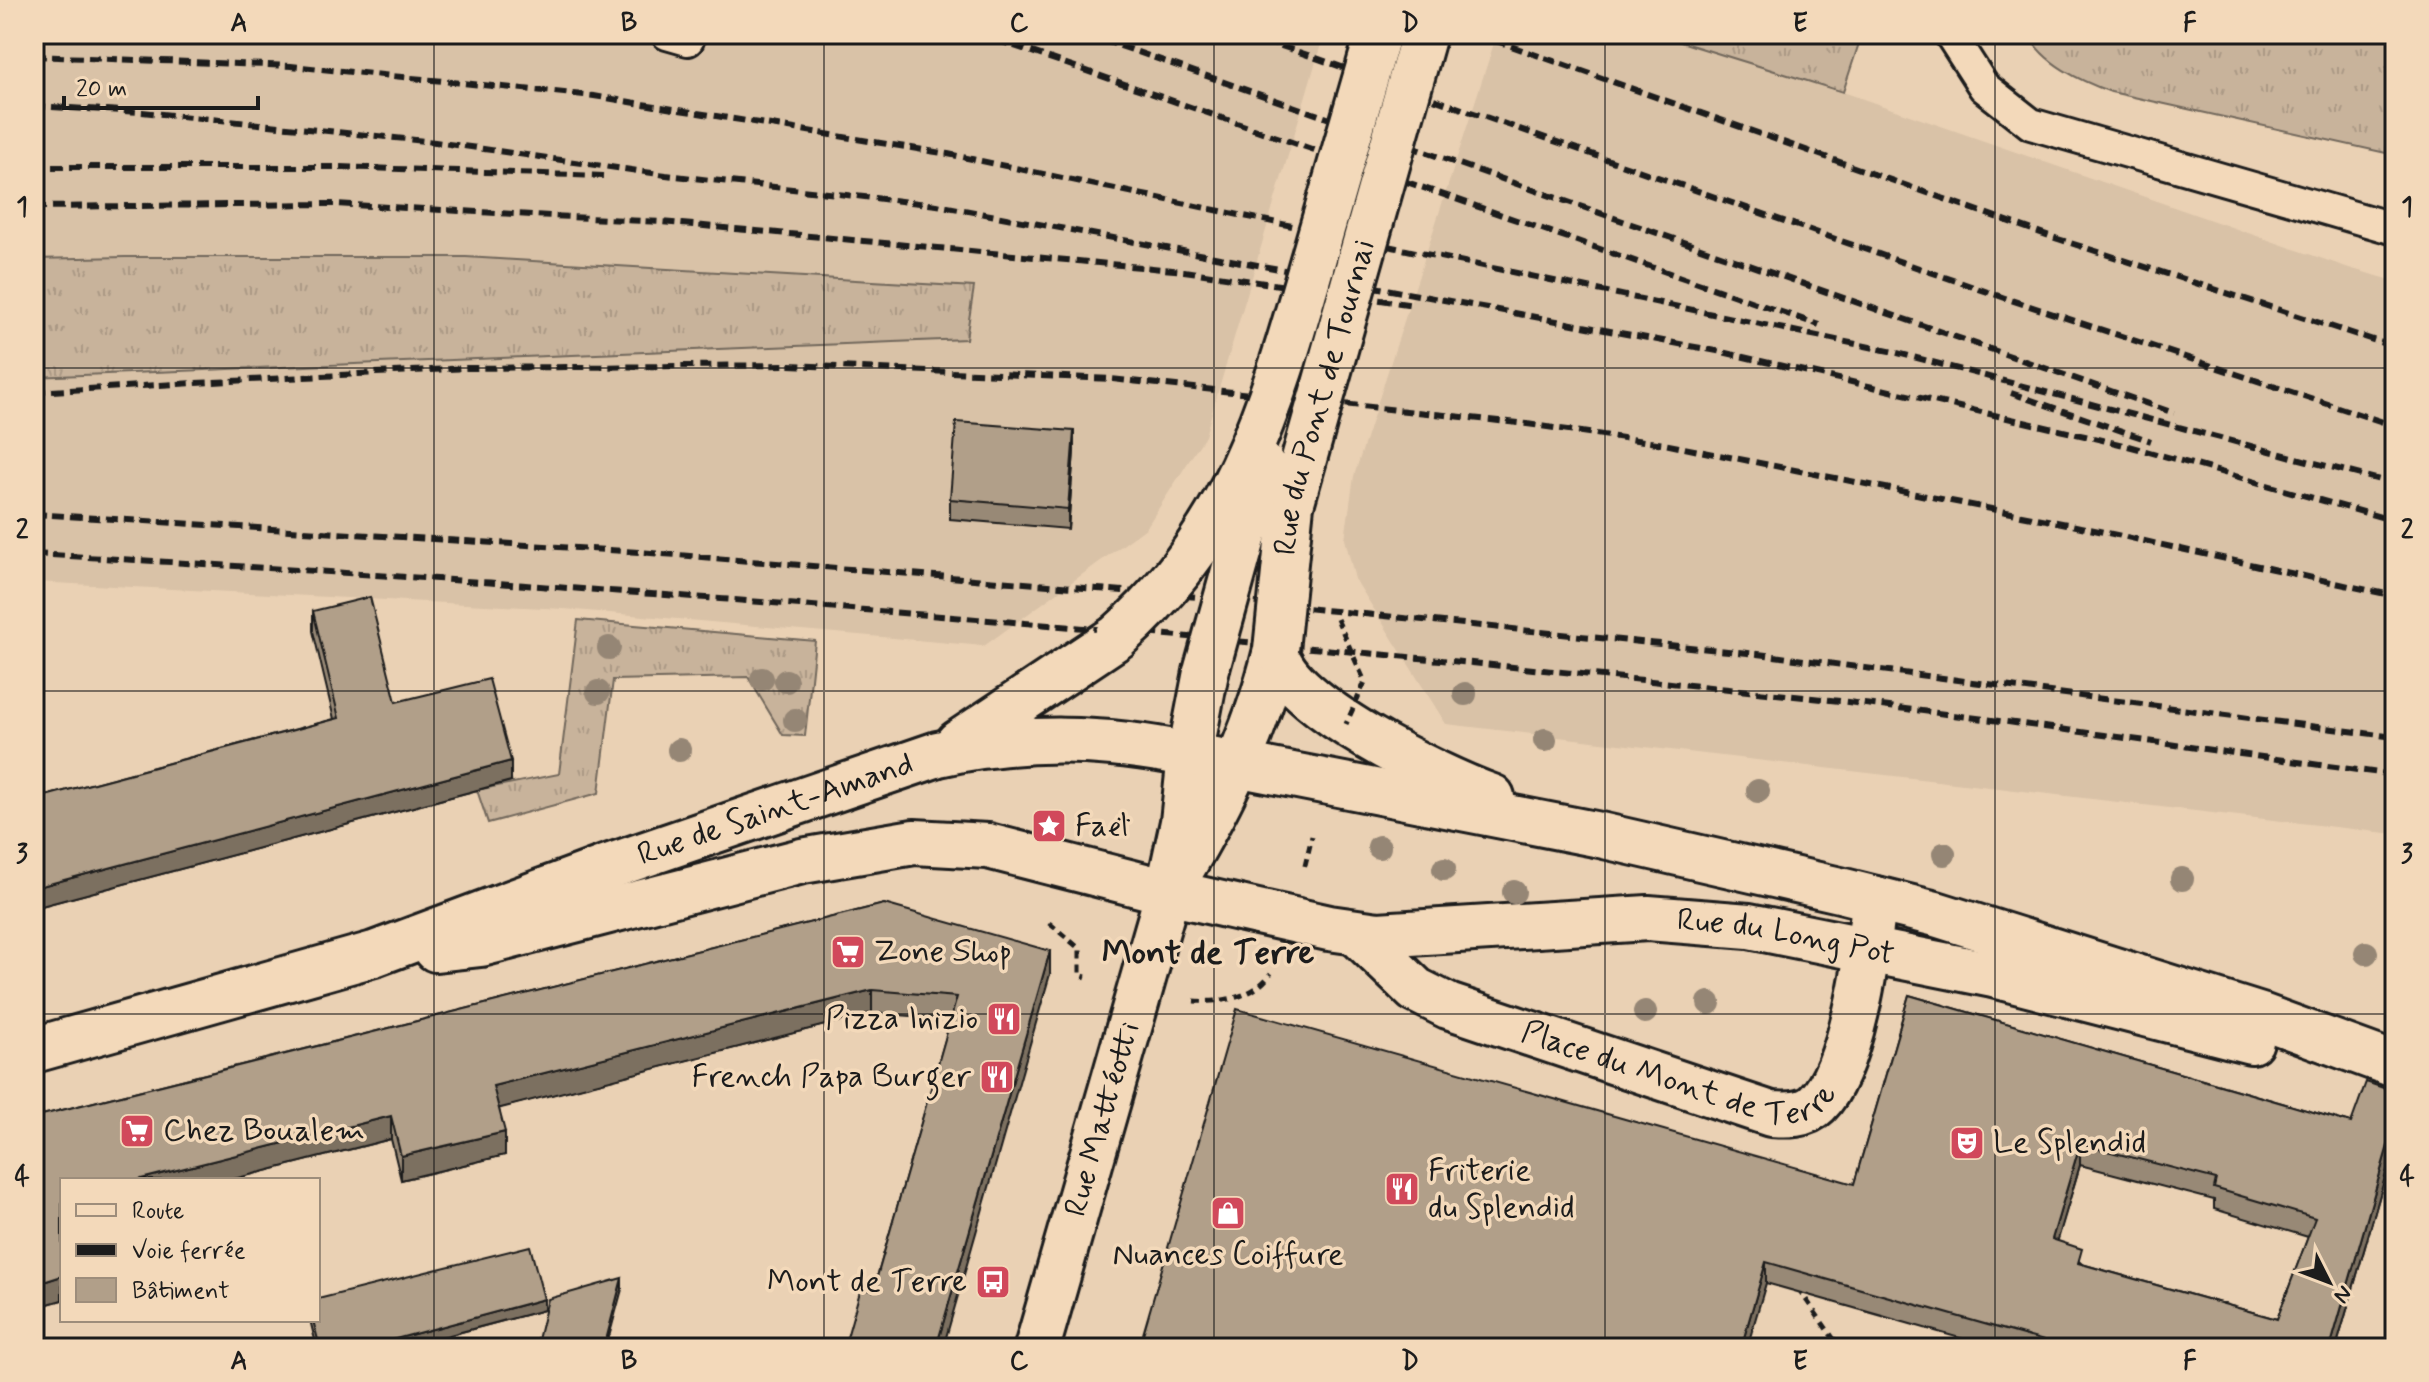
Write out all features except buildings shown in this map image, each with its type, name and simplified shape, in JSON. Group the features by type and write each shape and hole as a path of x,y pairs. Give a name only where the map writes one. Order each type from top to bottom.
{"street":[{"name":"Rue du Pont de Tournai","path":"938,754 1117,637 1173,583 1209,531 1247,464 1279,377 1378,34"},
{"name":"Rue du Pont de Tournai","path":"1238,764 1271,671 1291,505 1424,34"},
{"name":"Rue du Pont de Tournai","path":"1190,755 1206,672 1249,526 1279,377"},
{"name":"Rue du Long Pot","path":"1271,671 1279,667 1310,698 1346,724 1458,784 1600,835"},
{"name":"Rue de Saint-Amand","path":"34,1050 374,954 605,868 938,754 996,742 1055,739 1116,741 1190,755"},
{"name":"Rue du Long Pot","path":"1190,755 1600,835 1936,914 2261,1016 2395,1065"},
{"name":"Rue Mattéotti","path":"1037,1348 1168,892 1183,822 1190,755"},
{"name":"Rue Mattéotti","path":"1168,892 1216,813 1238,764"},
{"name":"Rue de Saint-Amand","path":"374,954 481,944 802,861 886,845 951,841 988,846 1168,892"},
{"name":"Rue du Long Pot","path":"1168,892 1357,933 1421,934 1661,919 1749,926 1993,975 2395,1076"},
{"name":"Place du Mont de Terre","path":"1357,933 1416,990 1448,1006 1771,1114 1794,1115 1815,1107 1832,1084 1842,1060 1868,949 1875,899"}],"lane":[{"path":"1950,34 1984,87 2031,124 2395,229"}],"path":[{"path":"1046,921 1080,949 1080,975"},
{"path":"1180,1000 1227,1000 1245,994 1267,980 1273,969"},
{"path":"1801,1277 1797,1291 1840,1348"}],"shaded area":[{"path":"34,34 1324,34 1205,436 1146,528 984,646 564,609 34,582"},
{"path":"1497,34 1655,34 1843,92 2349,268 2395,281 2395,834 1446,724 1355,579 1345,539 1354,476"}],"green space":[{"path":"1655,34 1862,34 1843,92"},
{"path":"2028,34 2395,34 2395,155 2111,92 2053,63"},
{"path":"466,257 974,287 966,339 34,377 34,259"},
{"path":"578,620 815,641 805,736 783,735 748,677 613,680 599,793 488,823 477,790 559,774"}],"railway":[{"path":"980,34 1819,325"},
{"path":"1086,34 2174,413"},
{"path":"1247,34 2005,298 2395,426"},
{"path":"1477,34 2058,239 2395,347"},
{"path":"34,56 291,66 594,96 948,154 1894,352 2395,484"},
{"path":"34,106 142,112 435,142 666,175 937,205 1722,352 2128,446 2395,521"},
{"path":"34,167 339,167 603,176"},
{"path":"34,207 334,204 661,222 1184,271 1414,305"},
{"path":"34,392 467,368 790,365 1112,379 1527,424 1664,444 2067,524 2395,596"},
{"path":"2011,393 2151,441"},
{"path":"34,514 639,552 1197,597 1758,654 2395,737"},
{"path":"34,554 681,596 1327,649 1837,701 2395,775"}],"place":[{"name":"Faël","path":"1049,826"},
{"name":"Zone Shop","path":"848,952"},
{"name":"Pizza Inizio","path":"1004,1019"},
{"name":"French Papa Burger","path":"997,1077"},
{"name":"Chez Boualem","path":"137,1131"},
{"name":"Le Splendid","path":"1967,1143"},
{"name":"Friterie du Splendid","path":"1402,1189"},
{"name":"Nuances Coiffure","path":"1228,1213"},
{"name":"Mont de Terre","path":"993,1282"}],"district":[{"name":"Mont de Terre","path":"1208,953"}]}
